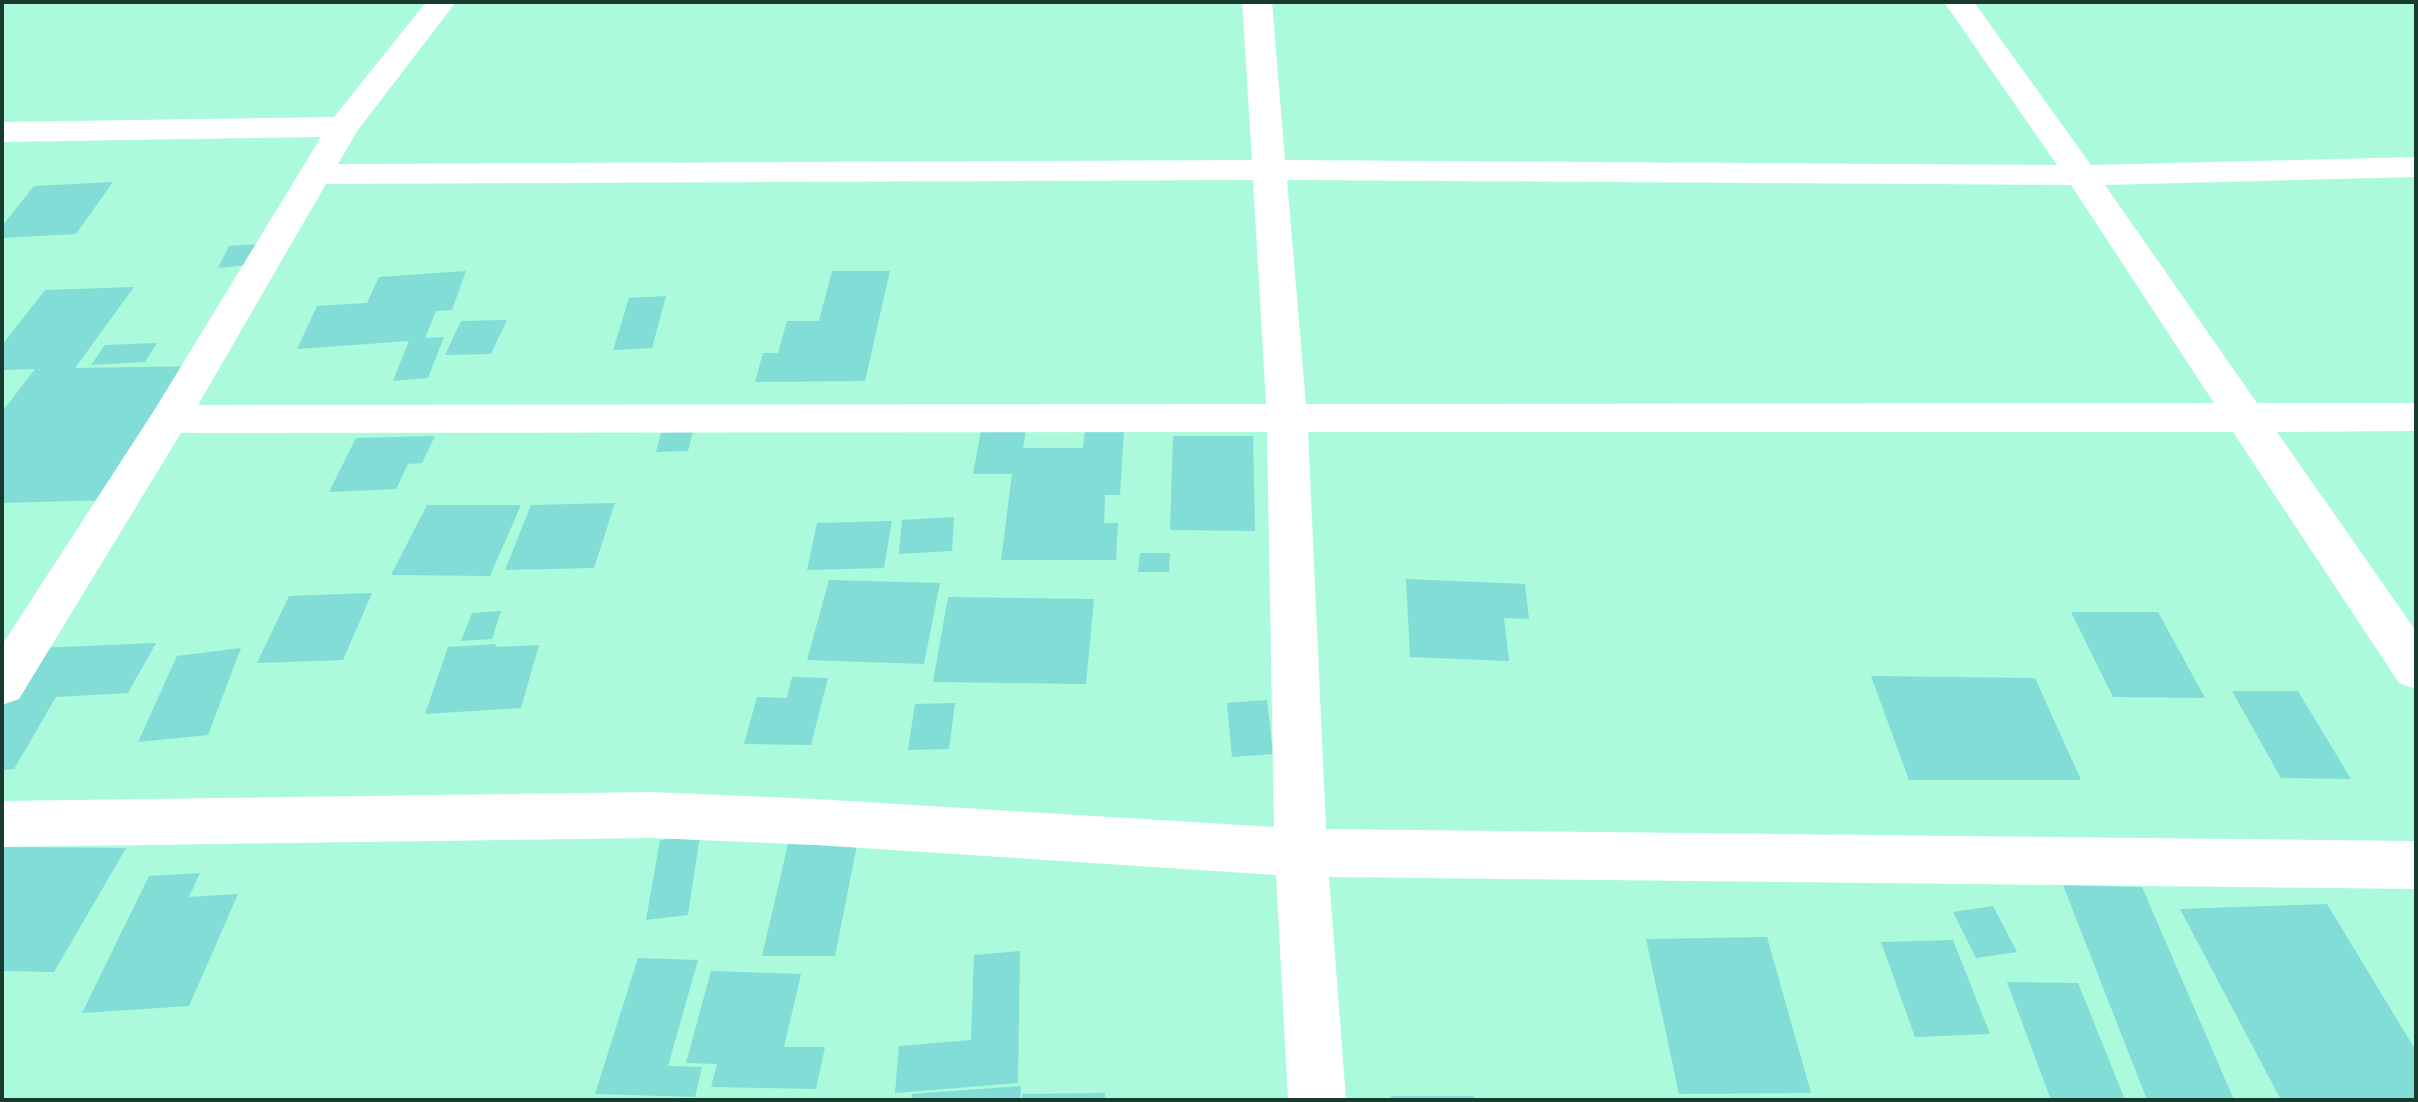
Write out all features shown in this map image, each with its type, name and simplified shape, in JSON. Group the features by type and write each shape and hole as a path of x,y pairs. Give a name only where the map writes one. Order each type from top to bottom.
{"street":[{"path":"2,685 169,419 343,127 441,2"},
{"path":"1257,2 1287,418 1301,853 1317,1100"},
{"path":"1959,2 2081,175 2416,669"},
{"path":"2,132 343,127"},
{"path":"316,174 1270,170 2081,175 2416,167"},
{"path":"169,419 2416,417"},
{"path":"2,824 652,815 816,822 1301,853 2416,865"}],"building":[{"path":"113,182 76,234 2,238 2,226 34,186"},
{"path":"258,244 248,265 218,268 229,246"},
{"path":"466,271 452,310 436,311 425,338 444,337 428,378 393,381 409,341 297,349 317,306 367,303 379,277"},
{"path":"832,271 890,271 865,381 755,382 763,353 778,353 787,321 819,321"},
{"path":"134,287 75,368 198,366 110,500 2,503 2,412 35,369 2,370 2,345 45,290"},
{"path":"666,296 652,348 613,350 629,298"},
{"path":"507,320 491,354 445,355 461,321"},
{"path":"157,343 145,362 91,365 105,345"},
{"path":"693,431 688,451 656,452 661,433"},
{"path":"981,431 1026,431 1023,448 1083,448 1085,431 1124,431 1120,495 1105,495 1104,523 1118,523 1116,560 1001,560 1012,474 973,474"},
{"path":"435,436 422,463 408,464 396,489 329,492 356,438"},
{"path":"1173,436 1253,436 1255,531 1170,530"},
{"path":"615,503 594,568 505,570 531,505"},
{"path":"427,505 521,505 490,576 391,575"},
{"path":"954,517 952,551 899,554 902,520"},
{"path":"892,521 884,568 807,570 817,523"},
{"path":"1140,553 1170,553 1169,572 1138,572"},
{"path":"1406,579 1525,584 1529,619 1504,618 1509,661 1410,657"},
{"path":"829,580 940,583 924,664 807,660"},
{"path":"372,593 343,660 257,663 289,596"},
{"path":"948,597 1094,599 1086,684 933,682"},
{"path":"501,611 492,639 461,641 472,613"},
{"path":"2071,612 2158,612 2205,698 2113,697"},
{"path":"156,643 128,693 56,697 14,769 2,770 2,706 38,648"},
{"path":"496,644 495,647 539,645 521,708 425,714 448,647"},
{"path":"241,648 208,735 138,742 177,656"},
{"path":"1871,676 2035,678 2081,780 1909,780"},
{"path":"792,677 828,678 811,745 744,744 757,697 787,698"},
{"path":"2232,691 2298,691 2351,779 2281,778"},
{"path":"1267,700 1273,754 1232,757 1227,703"},
{"path":"955,703 949,749 908,750 915,704"},
{"path":"700,836 688,915 646,920 660,840"},
{"path":"788,844 857,845 835,956 762,956"},
{"path":"2,847 126,848 54,972 2,971"},
{"path":"200,873 189,897 238,894 189,1006 82,1013 149,876"},
{"path":"2063,885 2142,887 2234,1100 2147,1100"},
{"path":"2327,904 2416,1051 2416,1100 2281,1100 2180,909"},
{"path":"1993,906 2017,952 1976,958 1953,912"},
{"path":"1767,937 1811,1093 1679,1094 1646,939"},
{"path":"1953,940 1990,1034 1915,1037 1881,942"},
{"path":"1020,951 1018,1083 895,1093 899,1046 971,1040 974,955"},
{"path":"638,958 698,960 668,1066 702,1067 695,1097 595,1094"},
{"path":"711,971 801,974 784,1047 825,1047 816,1089 711,1087 717,1064 686,1063"},
{"path":"2007,982 2078,983 2125,1100 2051,1100"},
{"path":"1021,1086 1020,1100 911,1100 912,1094"},
{"path":"1105,1093 1105,1100 1022,1100 1022,1094"},
{"path":"1391,1096 1474,1096 1474,1100 1392,1100"}]}
